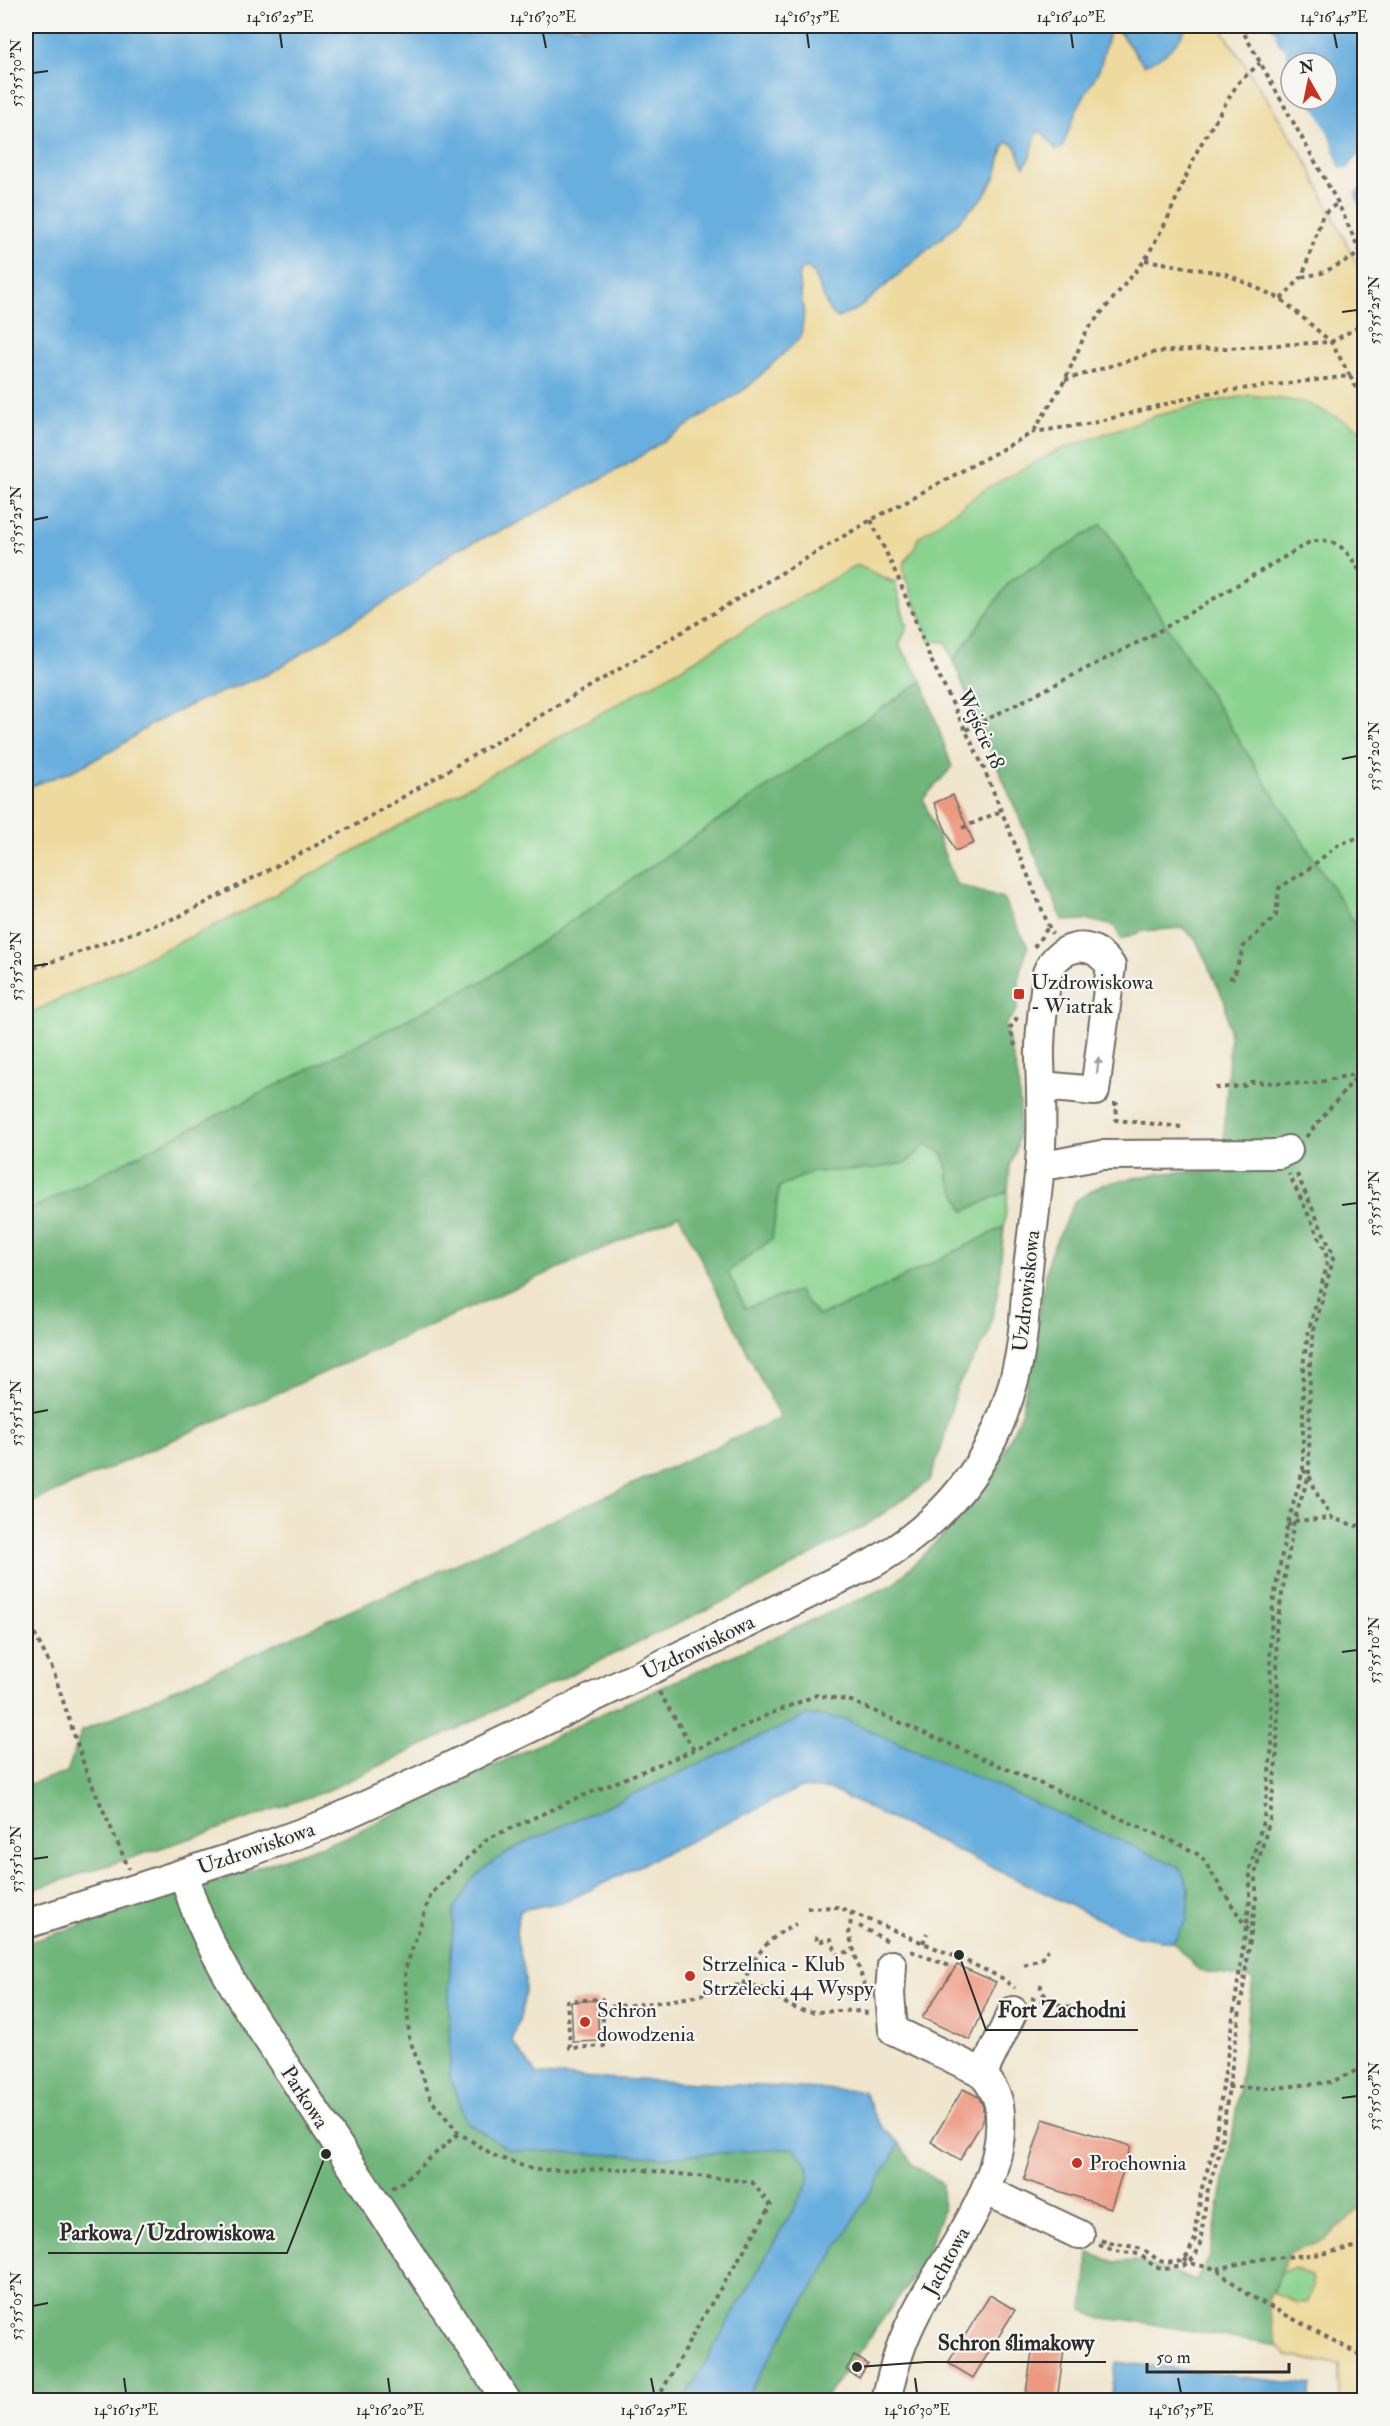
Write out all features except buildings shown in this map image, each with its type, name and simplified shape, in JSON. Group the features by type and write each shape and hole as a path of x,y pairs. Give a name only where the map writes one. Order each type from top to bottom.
{"street":[{"path":"1042,1086 1095,1090 1111,966 1098,953 1087,948 1074,948 1060,953"},
{"name":"Uzdrowiskowa","path":"26,1924 323,1825 428,1777 873,1563 922,1531 972,1475 993,1441 1008,1404 1020,1357 1040,1164 1042,1086 1040,1057 1047,973 1050,964 1060,953"},
{"path":"1040,1164 1055,1164 1101,1155 1283,1152"},
{"name":"Parkowa","path":"184,1873 190,1898 218,1958 291,2077 506,2400"},
{"path":"892,1965 890,1994 892,2030 983,2073 1018,1999"},
{"name":"Jachtowa","path":"886,2400 904,2338 985,2190 996,2158 1000,2134 999,2104 983,2073"},
{"path":"985,2190 1080,2235"}],"path":[{"path":"1240,26 1338,203 1365,260"},
{"path":"1034,432 1065,380 1087,330 1145,260 1167,220 1198,149 1238,83 1260,63"},
{"path":"1281,299 1302,277 1323,214 1338,203"},
{"path":"1302,277 1322,273 1361,253"},
{"path":"1145,260 1226,274 1281,299 1331,342 1365,404"},
{"path":"1065,380 1156,352 1331,342 1365,324"},
{"path":"26,971 180,916 359,823 871,520 1034,432 1093,423 1208,393 1350,376"},
{"name":"Wejście 18","path":"871,520 899,580 931,660 966,730 1060,953"},
{"path":"966,730 1154,634 1308,543 1320,539 1333,542 1346,550 1365,577"},
{"path":"962,828 1001,811"},
{"path":"1229,977 1233,978 1244,946 1276,916 1279,888 1306,871 1339,844 1365,836"},
{"path":"1283,1152 1312,1132 1365,1063"},
{"path":"1215,1088 1244,1086 1251,1082 1311,1084 1359,1073"},
{"path":"1107,1103 1117,1104 1116,1120 1182,1127"},
{"path":"1080,2235 1089,2235 1115,2246 1138,2248 1158,2261 1174,2263 1184,2259 1195,2239 1201,2191 1214,2147 1250,1900 1250,1868 1263,1818 1271,1754 1273,1719 1271,1623 1287,1526 1303,1470 1303,1365 1309,1329 1327,1259 1283,1152"},
{"path":"1080,2235 1087,2241 1114,2251 1139,2254 1154,2266 1165,2269 1175,2269 1189,2263 1195,2257 1200,2244 1207,2193 1220,2150 1256,1898 1256,1869 1270,1819 1277,1752 1276,1630 1294,1521 1309,1475 1310,1360 1314,1330 1334,1260 1283,1152"},
{"path":"1303,1470 1309,1475 1318,1496 1332,1518"},
{"path":"1287,1526 1294,1521 1332,1518 1356,1526 1365,1523"},
{"path":"26,1618 52,1670 86,1772 131,1874"},
{"path":"647,1671 694,1750"},
{"path":"657,2400 700,2322 771,2206 752,2182 634,2169 535,2170 495,2156 459,2133 431,2100 409,2037 405,1970 431,1894 487,1839 817,1695 851,1701 1201,1856 1251,1935"},
{"path":"807,1908 839,1907 923,1942 1002,1978 1018,1999 1087,2011 1094,2009"},
{"path":"852,1912 849,1934 866,1993"},
{"path":"743,1985 750,1964 766,1943 784,1929 796,1924"},
{"path":"923,1942 927,1933"},
{"path":"816,1936 817,1942 831,1939 837,1955 854,1950"},
{"path":"1024,1965 1043,1958 1048,1949"},
{"path":"1041,1984 1040,1989 1044,1995 1052,1998 1050,2004"},
{"path":"602,2007 705,1994 720,1987 743,1985 764,1987 787,2005 809,2011 855,2009 873,2014 870,2004"},
{"path":"602,1999 602,2007 604,2046 585,2044 570,2048 567,2001 602,1999"},
{"path":"1228,2087 1275,2088 1331,2082 1365,2067"},
{"path":"372,2197 400,2184 459,2133"},
{"path":"1184,2259 1189,2263 1217,2269 1260,2259 1322,2254 1365,2245"},
{"path":"1217,2269 1245,2293 1365,2357"}],"green space":[{"path":"1251,395 1304,402 1358,427 1364,434 1364,938 1102,524 1010,581 953,661 946,642 930,641 905,577 903,564 914,549 918,538 961,505 1018,470 1082,441 1148,418"},
{"path":"1102,524 1364,938 1364,2205 1324,2240 1290,2252 1267,2304 1278,2346 1123,2319 1101,2319 1083,2310 1089,2253 1115,2262 1136,2261 1197,2280 1210,2255 1234,2126 1253,1979 1199,1971 1173,1942 1187,1920 1189,1888 844,1719 808,1715 518,1846 454,1909 449,1988 450,2078 664,2157 795,2148 809,2169 809,2182 684,2400 26,2400 26,1943 168,1898 346,1837 601,1714 894,1584 954,1524 994,1476 1022,1411 1049,1256 1075,1201 1103,1184 1160,1173 1222,1170 1230,1037 1225,1002 1196,940 1183,928 1143,931 1121,939 1114,926 1089,920 1063,921 953,661 1010,581"},
{"path":"857,565 895,584 907,628 899,645 922,681 485,980 26,1212 26,1015 249,909 682,668"},
{"path":"922,681 952,767 923,799 956,884 1003,899 1028,947 1020,971 1017,1010 1005,1025 1018,1078 1020,1107 1017,1147 1010,1166 1008,1191 964,1211 949,1179 944,1155 927,1144 906,1163 871,1169 812,1172 779,1187 772,1239 728,1272 745,1308 798,1291 818,1316 851,1303 1004,1227 998,1292 988,1335 957,1387 942,1446 929,1481 871,1522 758,1585 329,1790 213,1831 26,1892 26,1785 67,1772 82,1731 780,1418 679,1215 26,1505 26,1212 485,980"},
{"path":"927,1144 944,1155 949,1179 964,1211 1008,1191 1004,1227 851,1303 818,1316 798,1291 745,1308 728,1272 772,1239 779,1187 812,1172 871,1169 906,1163"},
{"path":"900,2144 912,2164 942,2184 943,2209 922,2265 824,2400 744,2400"},
{"path":"1294,2268 1311,2276 1313,2287 1308,2303 1297,2303 1272,2293 1281,2271"}],"sand":[{"path":"1114,26 1144,65 1170,50 1187,26 1220,26 1304,157 1364,279 1364,434 1358,427 1304,402 1251,395 1155,416 1056,451 987,488 918,538 914,549 903,564 905,577 894,582 857,565 682,668 249,909 26,1015 26,788 74,770 115,749 152,724 198,701 268,674 397,595 457,549 510,527 626,465 748,387 801,337 801,289 798,277 800,271 806,268 813,273 829,310 838,318 859,308 946,234 983,197 996,176 1003,147 1008,142 1015,145 1019,153 1030,157 1037,131 1043,133 1072,121 1103,56 1109,30"},
{"path":"1364,2205 1364,2400 1339,2400 1339,2364 1286,2356 1278,2346 1267,2304 1272,2293 1297,2303 1308,2303 1313,2287 1311,2276 1294,2268 1281,2271 1290,2252 1324,2240"}],"water":[{"path":"26,26 1187,26 1169,50 1144,65 1116,27 1110,27 1100,68 1078,107 1062,148 1056,150 1043,133 1037,131 1030,157 1024,167 1015,145 1008,142 1003,147 996,176 983,197 946,234 859,308 838,318 829,310 813,273 806,268 800,271 798,277 804,312 801,337 748,387 626,465 510,527 457,549 397,595 268,674 198,701 152,724 115,749 74,770 26,788"},
{"path":"1270,26 1364,26 1364,158 1362,152 1347,169 1339,167 1332,142 1316,111 1339,111 1339,51 1284,51"},
{"path":"1364,189 1364,218 1356,194 1359,190"},
{"path":"808,1715 844,1719 1180,1867 1189,1888 1187,1920 1173,1942 1132,1935 831,1790 801,1787 567,1901 521,1910 516,1930 525,1988 522,2011 512,2041 537,2075 863,2091 878,2122 900,2144 744,2400 684,2400 809,2182 809,2168 795,2148 664,2157 509,2150 468,2123 450,2078 449,1988 454,1909 471,1881 490,1864 518,1846"},
{"path":"1116,2362 1311,2385 1309,2400 1111,2400"}],"pier":[{"path":"1267,26 1275,31 1278,44 1286,51 1282,51 1276,45 1273,33"},
{"path":"1317,111 1332,142 1339,167 1347,169 1362,152 1364,161 1361,157 1351,170 1345,173 1337,169 1329,143 1314,112"}],"place":[{"name":"Uzdrowiskowa - Wiatrak","path":"1019,994"},
{"name":"Fort Zachodni","path":"959,1955"},
{"name":"Strzelnica - Klub Strzelecki 44 Wyspy","path":"690,1976"},
{"name":"Schron dowodzenia","path":"585,2022"},
{"name":"Parkowa / Uzdrowiskowa","path":"326,2154"},
{"name":"Prochownia","path":"1077,2163"},
{"name":"Schron ślimakowy","path":"857,2367"}]}
